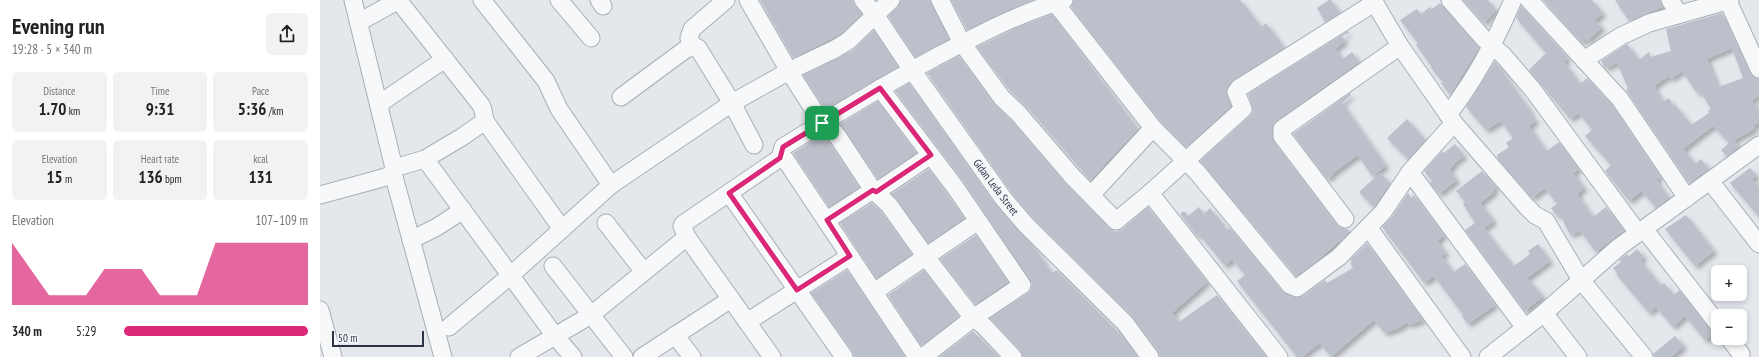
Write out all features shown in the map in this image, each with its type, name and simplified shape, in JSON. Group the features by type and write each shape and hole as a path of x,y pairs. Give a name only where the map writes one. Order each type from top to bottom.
{"street":[{"path":"354,0 379,104 393,171 443,357"},
{"path":"359,22 398,0 481,105 485,121 562,229"},
{"path":"482,0 546,81 559,109 611,185"},
{"path":"559,0 591,38"},
{"path":"726,0 692,29 689,38 694,47 698,48 701,52 732,103 754,145"},
{"path":"748,0 789,71 822,123 829,126 838,137 874,191 893,210 926,257 973,318 984,326 1012,357"},
{"name":"Gidan Leda Street","path":"863,0 876,16 912,70 1003,198 1021,219 1125,323 1150,357"},
{"path":"449,327 611,185 732,103 789,71 835,49 848,41 876,16 891,0"},
{"path":"940,0 962,43 1002,98 1018,113 1072,176 1116,221 1150,193 1242,109 1236,92 1240,88 1374,1 1400,46 1451,119 1526,206 1535,215 1546,221 1581,280 1644,357"},
{"path":"1450,0 1533,90 1641,231 1711,316"},
{"path":"772,357 686,238 682,229 683,224 780,158 783,147 880,88 962,43 1033,10 1057,1 1153,128 1202,178 1294,287 1297,288 1339,257 1383,212 1410,172 1451,119 1493,46 1513,0"},
{"path":"1528,0 1620,99 1687,198"},
{"path":"1584,60 1621,36 1649,23 1674,7 1729,0 1759,69"},
{"path":"1345,219 1282,136 1281,132 1282,129 1330,94 1400,46"},
{"path":"621,98 686,49 694,47"},
{"path":"379,104 445,59"},
{"path":"880,88 955,186 1022,285 973,318 923,357"},
{"path":"320,195 425,159 485,121"},
{"path":"1091,195 1153,128"},
{"path":"1488,357 1505,352 1525,328 1619,247 1759,145"},
{"path":"827,220 931,155"},
{"path":"780,158 785,159 827,220 917,357"},
{"path":"425,159 555,336 573,357"},
{"path":"1410,172 1525,328"},
{"path":"1710,181 1759,244"},
{"path":"729,193 844,357"},
{"path":"1150,193 1279,357"},
{"path":"411,240 437,227 463,210"},
{"path":"874,292 978,222"},
{"path":"606,223 644,272"},
{"path":"1368,227 1462,357"},
{"path":"518,357 591,315 686,238"},
{"path":"747,322 850,256"},
{"path":"553,266 624,357"},
{"path":"642,357 675,334 731,299"},
{"path":"320,310 333,357"},
{"path":"1544,313 1578,357"},
{"path":"675,334 692,357"},
{"path":"1734,345 1741,354"}],"building":[{"path":"760,0 853,0 855,6 862,14 842,33 793,58"},
{"path":"901,0 930,0 949,39 915,57 888,16 898,7"},
{"path":"951,0 1033,0 967,30"},
{"path":"1074,0 1240,0 1261,27 1266,23 1284,48 1231,82 1226,91 1231,106 1186,147 1160,121 1071,7"},
{"path":"1331,0 1339,13 1325,22 1317,8"},
{"path":"1463,0 1488,0 1496,10 1484,23"},
{"path":"1543,0 1592,0 1603,14 1594,20 1602,27 1588,41 1586,38 1582,43"},
{"path":"1615,0 1660,0 1662,7 1629,21"},
{"path":"1440,3 1479,48 1450,95 1441,83 1443,82 1431,68 1432,67 1416,45 1418,43 1400,20 1417,9 1421,14 1430,7 1432,9"},
{"path":"1521,6 1568,58 1564,61 1566,64 1563,68 1567,66 1580,84 1587,78 1612,105 1660,177 1656,180 1669,198 1656,208 1642,191 1629,201 1605,171 1611,165 1585,136 1592,130 1579,113 1570,119 1529,70 1546,53 1516,18"},
{"path":"1722,13 1750,73 1759,79 1759,96 1752,100 1759,113 1759,123 1753,126 1755,129 1734,140 1739,147 1727,156 1721,150 1729,143 1713,126 1683,149 1695,164 1701,159 1709,169 1689,183 1626,90 1628,88 1617,63 1605,68 1601,61 1627,44 1639,60 1649,52 1651,57 1671,51 1666,29","holes":["1732,48 1743,78 1718,87 1707,59","1682,71 1697,93 1700,91 1711,109 1708,111 1709,113 1691,125 1676,106 1674,107 1669,98 1663,102 1654,86 1669,76 1671,79"]},
{"path":"1052,14 1138,129 1090,180 1026,106 1010,91 977,47 1018,27"},
{"path":"874,30 898,67 825,109 803,75 853,50"},
{"path":"1348,31 1349,33 1342,36 1345,41 1335,49 1343,59 1352,52 1359,62 1276,121 1272,129 1274,142 1337,225 1347,229 1350,232 1317,261 1296,276 1200,161 1253,112 1248,94"},
{"path":"959,56 994,104 1011,120 1065,183 1109,228 1115,232 1122,229 1148,207 1207,282 1172,313 1179,322 1217,295 1266,357 1160,357 1158,351 1132,316 1033,218 1011,192 927,73"},
{"path":"1495,61 1536,121 1529,126 1541,144 1547,151 1559,142 1579,169 1573,173 1584,188 1577,194 1593,217 1606,207 1624,230 1596,252 1580,231 1570,235 1560,214 1557,216 1551,208 1557,204 1545,188 1532,198 1498,159 1497,155 1509,147 1506,143 1513,138 1501,121 1486,130 1466,107"},
{"path":"909,83 995,204 1033,246 1052,273 1057,270 1124,338 1138,357 1023,357 1020,350 990,318 1028,293 1032,284 963,181 895,91"},
{"path":"1350,93 1351,95 1342,103 1386,166 1372,176 1358,155 1327,179 1293,134"},
{"path":"878,101 916,153 878,179 840,124"},
{"path":"1407,119 1425,140 1408,159 1387,138"},
{"path":"823,134 859,187 829,207 793,153"},
{"path":"1455,144 1464,156 1453,164 1454,165 1449,170 1457,180 1439,194 1430,183 1432,181 1424,171 1442,151 1444,153"},
{"path":"1750,168 1757,175 1752,179 1759,187 1759,217 1730,183"},
{"path":"929,169 964,218 928,243 891,194"},
{"path":"1482,171 1496,187 1493,190 1494,192 1480,203 1494,221 1484,228 1498,247 1514,266 1530,254 1528,251 1538,244 1550,261 1527,278 1543,296 1525,311 1465,230 1475,223 1463,204 1465,202 1456,191"},
{"path":"1380,173 1390,183 1374,207 1359,192"},
{"path":"1408,193 1411,198 1414,195 1444,235 1437,241 1446,253 1441,256 1454,272 1465,264 1495,305 1468,324 1434,276 1424,283 1382,227 1391,218"},
{"path":"872,203 881,212 912,254 876,278 840,223"},
{"path":"1199,207 1204,214 1210,208 1227,230 1230,228 1282,291 1293,297 1303,296 1325,280 1327,283 1353,268 1350,260 1367,243 1423,320 1409,325 1407,322 1399,328 1385,333 1374,320 1331,357 1320,343 1302,357 1297,357 1237,281 1245,275 1232,259 1225,266 1199,234 1197,236 1180,214 1184,211 1188,216"},
{"path":"1686,215 1714,251 1695,266 1665,229"},
{"path":"976,235 1008,282 975,304 940,259"},
{"path":"1637,249 1644,257 1640,260 1661,286 1664,283 1674,295 1679,290 1711,329 1711,335 1705,340 1685,316 1673,327 1656,307 1649,313 1616,274 1617,273 1613,268 1621,262 1619,260 1627,254 1629,256"},
{"path":"847,270 905,357 854,357 852,351 811,293"},
{"path":"924,270 959,316 921,346 888,295"},
{"path":"973,331 999,357 939,357"},
{"path":"1675,336 1684,346 1671,357 1654,357 1653,354"}],"route":[{"path":"880,88 931,155 876,192 873,190 827,220 850,256 797,290 729,193 780,158 783,147 822,123 880,88"}]}
